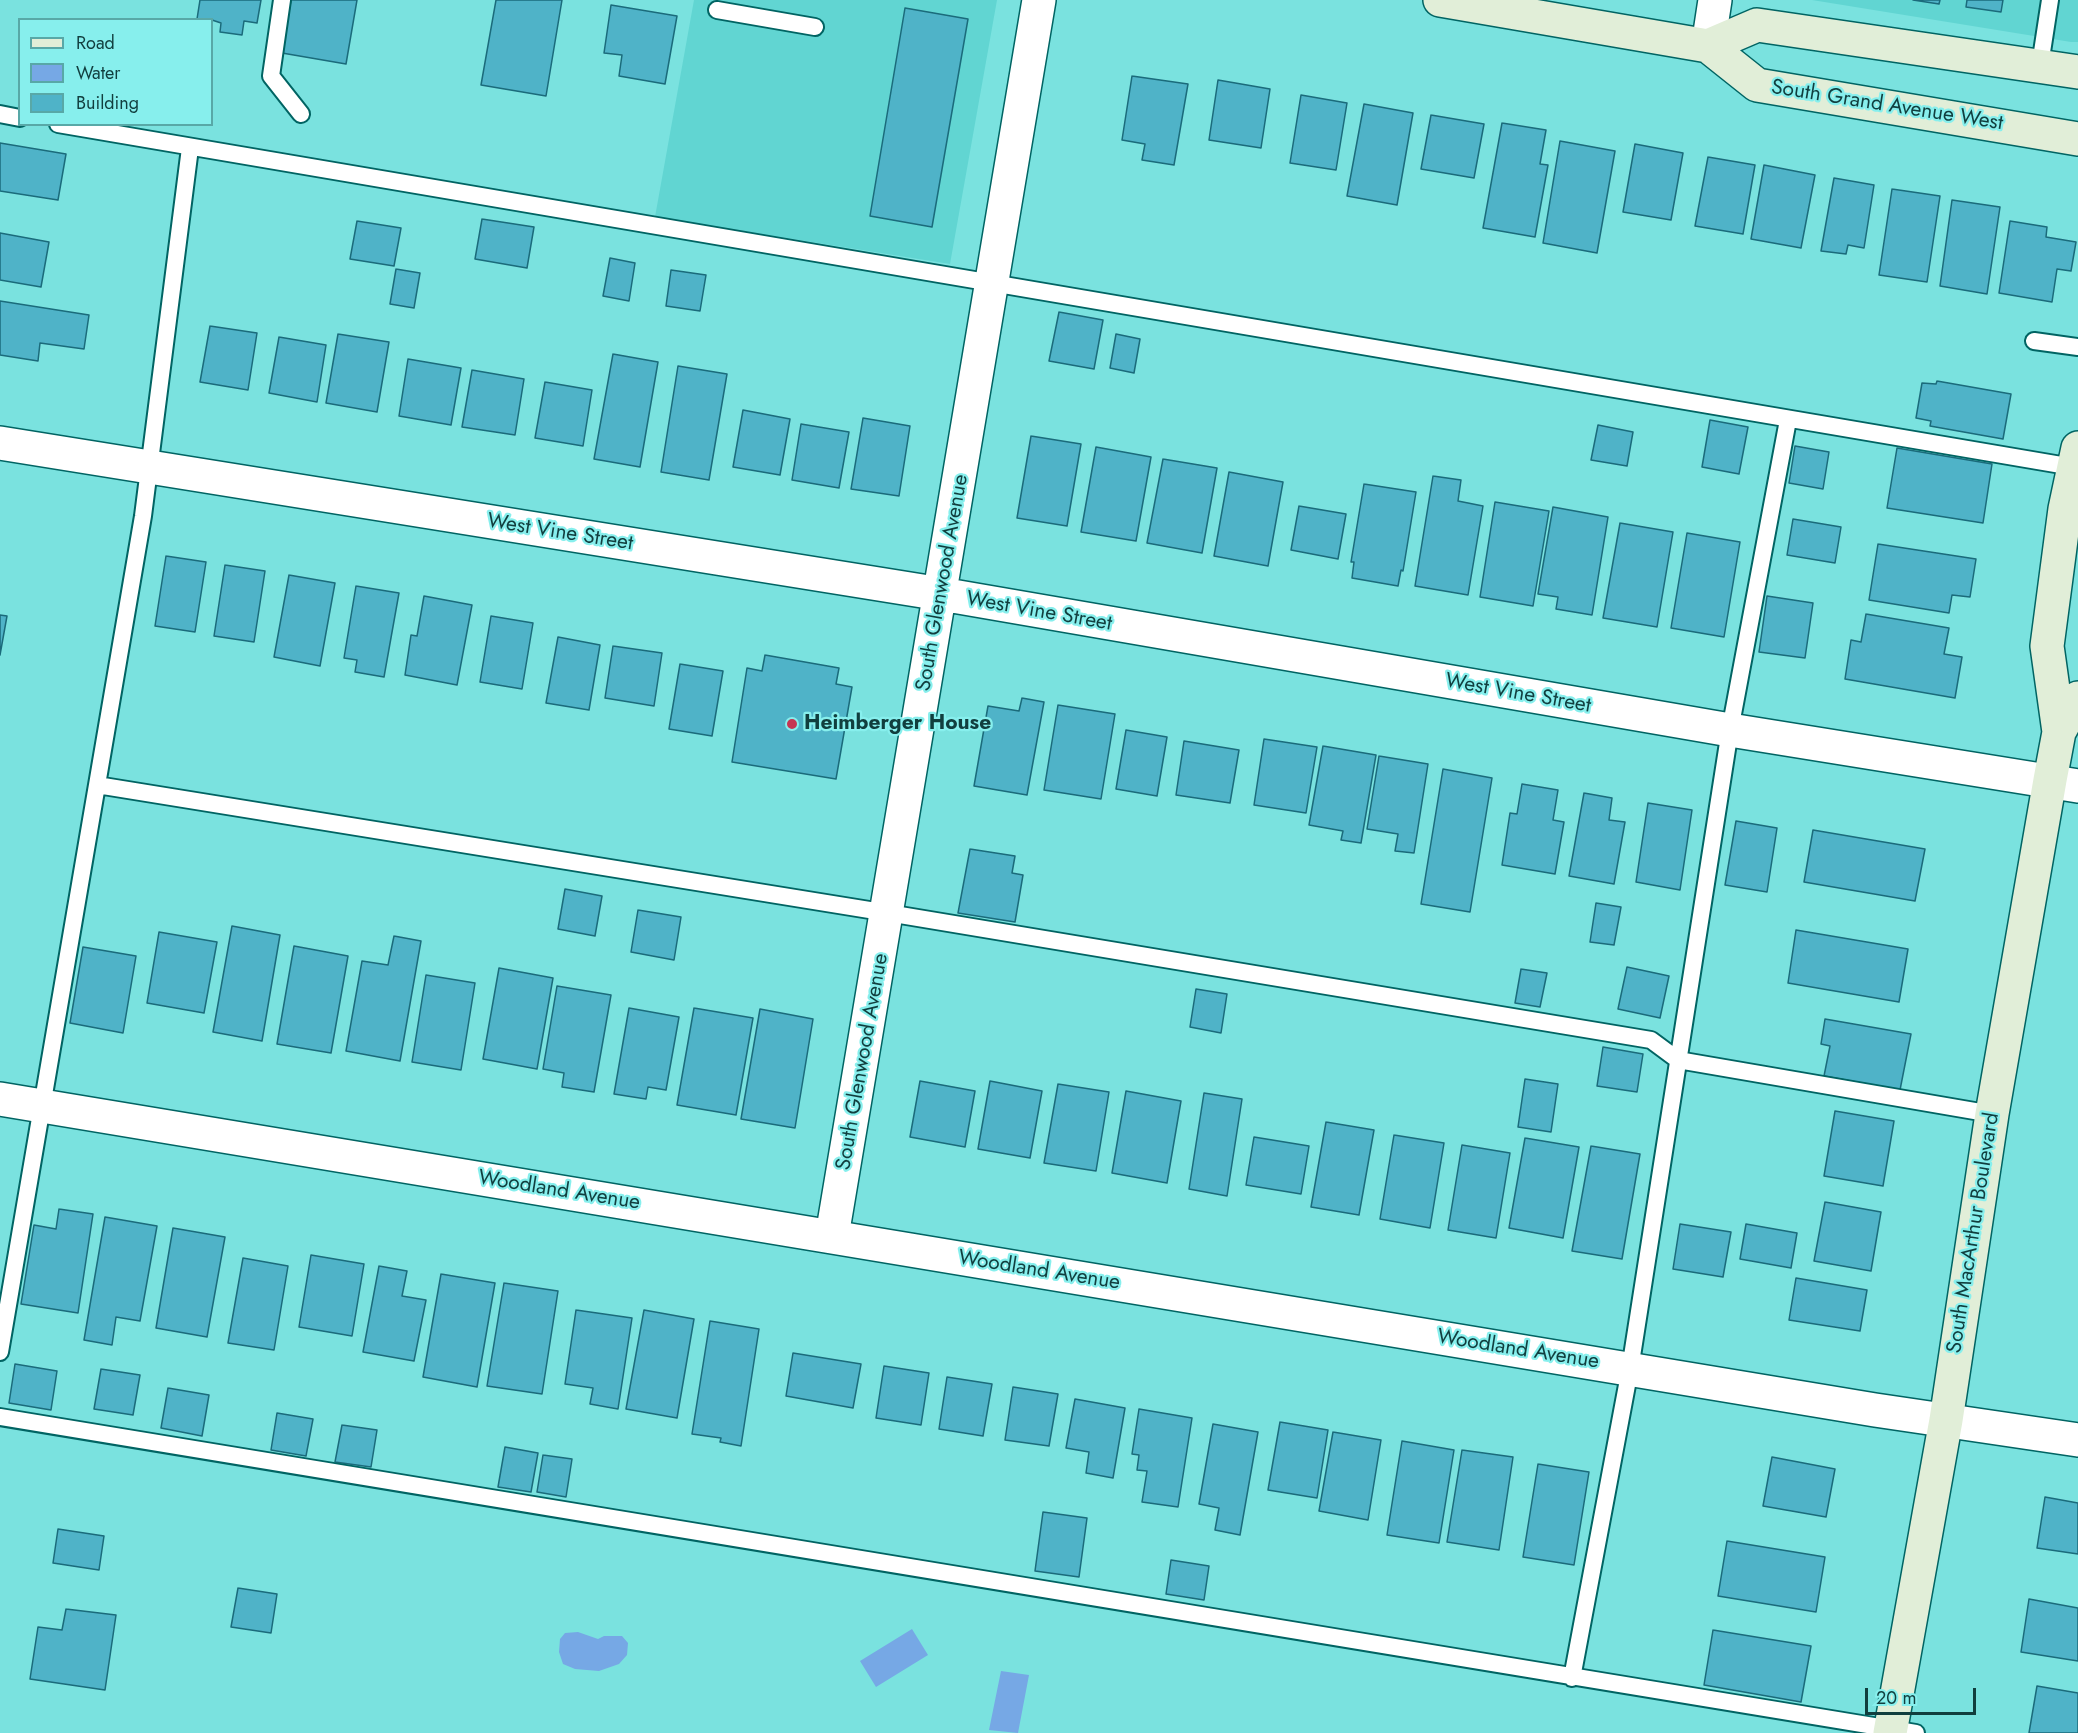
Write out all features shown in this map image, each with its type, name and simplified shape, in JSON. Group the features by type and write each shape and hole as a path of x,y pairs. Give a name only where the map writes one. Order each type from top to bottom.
{"main road":[{"name":"South Grand Avenue West","path":"1440,0 1708,46 1757,85 2078,139"},
{"path":"1708,46 1757,25 2078,72"},
{"path":"1979,121 2078,160"},
{"name":"South MacArthur Boulevard","path":"1899,1732 1992,1114 2064,783 2047,646 2075,457"},
{"name":"South MacArthur Boulevard","path":"2059,732 2078,698"}],"street":[{"name":"South Glenwood Avenue","path":"832,1236 1040,0"},
{"path":"1708,46 1715,0"},
{"name":"West Vine Street","path":"0,443 941,594 1730,730 2064,783"},
{"name":"Woodland Avenue","path":"0,1099 1630,1369 2078,1440"}],"lane":[{"path":"282,0 271,76 302,114"},
{"path":"2040,65 2050,0"},
{"path":"717,10 815,27"},
{"path":"0,114 18,118"},
{"path":"69,126 1788,420 2075,457"},
{"path":"0,1352 150,467 190,148"},
{"path":"2034,341 2078,347"},
{"path":"1572,1678 1630,1369 1730,730 1788,420"},
{"path":"97,785 1651,1040 1678,1060 1992,1114"},
{"path":"0,1417 1899,1732"}],"shaded area":[{"path":"694,0 997,0 950,264 655,217"},
{"path":"1812,0 2078,0 2078,42 2071,42"}],"water":[{"path":"912,1629 928,1655 876,1687 860,1661"},
{"path":"578,1632 598,1639 604,1636 622,1636 628,1643 627,1655 619,1664 599,1671 575,1669 563,1664 559,1652 560,1639 565,1633"},
{"path":"1001,1671 1029,1675 1018,1733 989,1730"}],"building":[{"path":"200,0 261,0 257,23 244,21 242,35 220,32 221,23 213,20 213,18 197,18"},
{"path":"291,0 357,0 346,64 282,53"},
{"path":"496,0 562,0 546,96 481,85"},
{"path":"1913,0 1940,0 1939,4"},
{"path":"1967,0 2003,0 2001,12 1966,7"},
{"path":"611,5 677,16 665,84 619,76 622,55 604,53"},
{"path":"905,8 968,19 932,227 870,216"},
{"path":"1132,76 1188,84 1174,165 1142,160 1145,144 1122,140"},
{"path":"1218,80 1270,89 1261,148 1209,140"},
{"path":"1301,95 1347,103 1336,170 1290,163"},
{"path":"1364,104 1413,113 1397,205 1347,196"},
{"path":"1431,115 1484,124 1474,178 1421,169"},
{"path":"1502,123 1546,130 1540,164 1548,165 1535,237 1483,228"},
{"path":"1560,141 1615,151 1597,253 1543,243"},
{"path":"0,143 66,154 58,200 0,191"},
{"path":"1635,144 1683,153 1671,220 1623,212"},
{"path":"1708,157 1755,165 1743,234 1695,226"},
{"path":"1764,165 1815,175 1801,248 1751,239"},
{"path":"1834,178 1874,185 1864,248 1848,245 1846,254 1821,251"},
{"path":"1892,189 1940,196 1927,282 1879,275"},
{"path":"1952,200 2000,207 1987,294 1940,286"},
{"path":"482,219 534,227 527,268 475,259"},
{"path":"357,221 401,228 394,266 350,259"},
{"path":"2010,221 2047,227 2046,237 2076,242 2071,271 2057,269 2052,302 1999,293"},
{"path":"0,233 49,242 41,287 0,280"},
{"path":"610,258 635,263 629,301 603,296"},
{"path":"396,269 420,273 414,308 390,304"},
{"path":"671,270 706,275 700,311 666,306"},
{"path":"0,301 89,315 84,349 40,343 38,361 0,355"},
{"path":"1059,312 1103,320 1094,369 1049,361"},
{"path":"210,326 257,333 248,390 200,382"},
{"path":"338,334 389,342 377,412 326,403"},
{"path":"1116,334 1140,339 1134,373 1110,368"},
{"path":"279,337 326,345 317,402 269,393"},
{"path":"613,354 658,362 640,467 594,459"},
{"path":"408,359 461,368 451,425 399,416"},
{"path":"678,366 727,374 709,480 661,472"},
{"path":"472,370 524,379 515,435 462,427"},
{"path":"1937,381 2011,394 2003,439 1930,426 1931,421 1916,418 1922,383 1936,384"},
{"path":"545,382 592,390 583,446 535,438"},
{"path":"743,410 790,419 780,475 733,467"},
{"path":"863,418 910,426 899,496 851,489"},
{"path":"1710,420 1748,427 1739,474 1702,467"},
{"path":"801,424 849,432 839,488 792,480"},
{"path":"1598,425 1633,432 1627,466 1591,460"},
{"path":"1031,436 1081,444 1067,526 1017,518"},
{"path":"1795,446 1829,452 1823,489 1789,483"},
{"path":"1096,447 1151,457 1136,541 1081,532"},
{"path":"1897,448 1992,464 1983,523 1887,508"},
{"path":"1163,459 1217,468 1202,553 1147,543"},
{"path":"1229,472 1283,482 1268,566 1214,556"},
{"path":"1433,476 1461,480 1458,501 1483,506 1468,595 1415,586"},
{"path":"1364,484 1416,492 1403,571 1401,570 1398,586 1352,578 1354,562 1351,562"},
{"path":"1495,502 1549,511 1533,606 1480,597"},
{"path":"1299,506 1346,514 1338,559 1291,550"},
{"path":"1553,507 1608,517 1592,615 1556,609 1558,597 1538,594"},
{"path":"1793,519 1841,527 1835,563 1787,555"},
{"path":"1620,523 1673,532 1657,627 1603,618"},
{"path":"1687,533 1740,542 1724,637 1671,628"},
{"path":"1878,544 1976,559 1970,597 1952,595 1949,613 1869,600"},
{"path":"166,556 206,562 195,632 155,626"},
{"path":"225,565 265,571 254,642 214,636"},
{"path":"289,575 335,583 320,666 274,657"},
{"path":"356,586 399,593 384,677 355,672 357,660 344,658"},
{"path":"424,596 472,605 457,685 405,675 411,635 417,636"},
{"path":"1767,596 1813,603 1805,658 1759,652"},
{"path":"1866,614 1949,628 1944,654 1962,657 1955,698 1845,679 1851,640 1861,642"},
{"path":"0,615 7,616 0,655"},
{"path":"491,616 533,623 522,689 480,682"},
{"path":"558,637 600,645 589,710 546,703"},
{"path":"613,646 662,653 654,706 605,698"},
{"name":"Heimberger House","path":"765,655 839,668 836,684 852,687 836,779 732,762 747,668 762,671"},
{"path":"680,664 723,671 712,736 669,729"},
{"path":"1022,698 1044,702 1027,795 974,786 988,706 1019,711"},
{"path":"1058,705 1115,714 1101,799 1044,790"},
{"path":"1126,730 1167,737 1157,796 1116,789"},
{"path":"1264,739 1317,747 1306,813 1254,805"},
{"path":"1184,741 1239,750 1230,803 1176,795"},
{"path":"1323,746 1376,755 1361,843 1341,840 1343,831 1309,825"},
{"path":"1379,756 1428,764 1414,853 1395,851 1398,834 1367,829"},
{"path":"1443,769 1492,778 1470,912 1421,904"},
{"path":"1522,784 1558,790 1553,820 1564,822 1555,874 1502,865 1510,813 1517,814"},
{"path":"1584,793 1612,798 1609,820 1625,822 1614,884 1569,876"},
{"path":"1648,803 1692,810 1680,890 1636,882"},
{"path":"1736,821 1777,828 1767,892 1725,885"},
{"path":"1813,830 1925,849 1915,901 1804,882"},
{"path":"970,849 1015,856 1012,873 1023,875 1015,922 958,913"},
{"path":"565,889 602,896 595,936 558,929"},
{"path":"1596,903 1621,907 1614,945 1590,942"},
{"path":"638,910 681,917 674,960 631,952"},
{"path":"232,926 280,935 262,1041 213,1032"},
{"path":"1796,930 1908,949 1899,1002 1788,983"},
{"path":"159,932 217,942 204,1013 147,1003"},
{"path":"394,936 421,941 400,1061 346,1051 362,961 388,965"},
{"path":"294,946 348,956 331,1053 277,1044"},
{"path":"83,947 136,956 123,1033 70,1023"},
{"path":"1627,967 1669,976 1660,1018 1618,1009"},
{"path":"499,968 553,978 537,1069 483,1059"},
{"path":"1521,969 1547,973 1540,1007 1515,1003"},
{"path":"426,975 475,983 461,1070 412,1062"},
{"path":"557,986 611,995 594,1092 562,1087 564,1073 543,1069"},
{"path":"1196,989 1227,994 1221,1033 1190,1027"},
{"path":"629,1008 679,1017 666,1090 648,1087 646,1099 614,1094"},
{"path":"694,1008 753,1018 736,1115 677,1105"},
{"path":"760,1009 813,1019 795,1128 741,1119"},
{"path":"1825,1019 1911,1034 1900,1090 1824,1076 1830,1046 1821,1044"},
{"path":"1603,1047 1643,1054 1637,1092 1597,1086"},
{"path":"1525,1079 1558,1084 1551,1132 1518,1127"},
{"path":"920,1081 975,1091 965,1147 910,1137"},
{"path":"990,1081 1042,1091 1030,1158 978,1149"},
{"path":"1058,1084 1109,1092 1096,1171 1044,1163"},
{"path":"1126,1091 1181,1101 1167,1183 1112,1173"},
{"path":"1204,1093 1242,1099 1227,1196 1189,1189"},
{"path":"1835,1111 1894,1121 1883,1186 1824,1176"},
{"path":"1326,1122 1374,1130 1359,1215 1311,1207"},
{"path":"1394,1135 1444,1143 1430,1228 1380,1219"},
{"path":"1254,1137 1309,1146 1301,1194 1246,1185"},
{"path":"1525,1138 1579,1147 1563,1238 1509,1228"},
{"path":"1462,1145 1510,1153 1496,1238 1448,1230"},
{"path":"1591,1146 1640,1154 1622,1259 1572,1251"},
{"path":"1825,1202 1881,1212 1871,1271 1814,1261"},
{"path":"59,1209 93,1214 78,1313 21,1304 34,1225 56,1229"},
{"path":"105,1217 157,1226 140,1321 116,1317 112,1345 84,1340"},
{"path":"1680,1224 1731,1232 1723,1277 1673,1269"},
{"path":"1746,1224 1797,1233 1791,1268 1740,1259"},
{"path":"173,1228 225,1237 207,1337 156,1328"},
{"path":"311,1255 364,1264 352,1336 299,1327"},
{"path":"243,1258 288,1266 274,1350 228,1343"},
{"path":"379,1266 407,1271 402,1296 426,1300 414,1361 363,1352"},
{"path":"441,1274 495,1283 477,1387 423,1377"},
{"path":"1796,1278 1867,1290 1860,1331 1789,1320"},
{"path":"504,1283 558,1291 542,1394 487,1386"},
{"path":"576,1310 632,1318 618,1409 590,1404 593,1388 565,1384"},
{"path":"644,1310 694,1319 677,1418 626,1409"},
{"path":"710,1321 759,1329 741,1446 720,1442 721,1438 692,1434"},
{"path":"793,1353 861,1364 853,1408 786,1396"},
{"path":"15,1364 57,1371 51,1410 9,1403"},
{"path":"884,1366 929,1373 921,1425 876,1418"},
{"path":"101,1369 140,1375 133,1415 94,1409"},
{"path":"947,1377 992,1384 983,1436 939,1429"},
{"path":"1013,1387 1058,1394 1049,1446 1005,1440"},
{"path":"168,1388 209,1395 202,1436 161,1428"},
{"path":"1075,1399 1125,1408 1113,1478 1086,1473 1089,1452 1066,1448"},
{"path":"1139,1409 1192,1418 1178,1507 1142,1502 1147,1471 1137,1470 1139,1455 1132,1454"},
{"path":"277,1413 313,1419 306,1456 271,1450"},
{"path":"1280,1422 1328,1430 1317,1498 1268,1490"},
{"path":"1213,1424 1258,1432 1240,1535 1215,1530 1219,1508 1199,1504"},
{"path":"342,1425 377,1430 371,1467 335,1462"},
{"path":"1333,1432 1381,1440 1368,1520 1319,1511"},
{"path":"1402,1441 1454,1450 1439,1543 1387,1535"},
{"path":"505,1447 538,1453 531,1492 498,1487"},
{"path":"1462,1450 1513,1457 1499,1550 1447,1542"},
{"path":"543,1455 572,1459 566,1497 537,1492"},
{"path":"1772,1457 1835,1469 1826,1517 1763,1506"},
{"path":"1538,1464 1589,1472 1574,1565 1523,1557"},
{"path":"2045,1497 2078,1503 2078,1554 2037,1548"},
{"path":"1043,1512 1087,1518 1079,1577 1035,1571"},
{"path":"58,1529 104,1536 99,1570 53,1563"},
{"path":"1727,1541 1825,1557 1816,1612 1718,1596"},
{"path":"1171,1560 1209,1566 1204,1600 1166,1594"},
{"path":"238,1588 277,1594 271,1633 231,1627"},
{"path":"2029,1599 2078,1608 2078,1661 2021,1652"},
{"path":"66,1609 116,1615 105,1690 30,1679 38,1627 62,1630"},
{"path":"1713,1630 1811,1646 1801,1702 1704,1685"},
{"path":"2037,1686 2078,1693 2078,1733 2029,1733"}],"place":[{"name":"Heimberger House","path":"792,724"}]}
